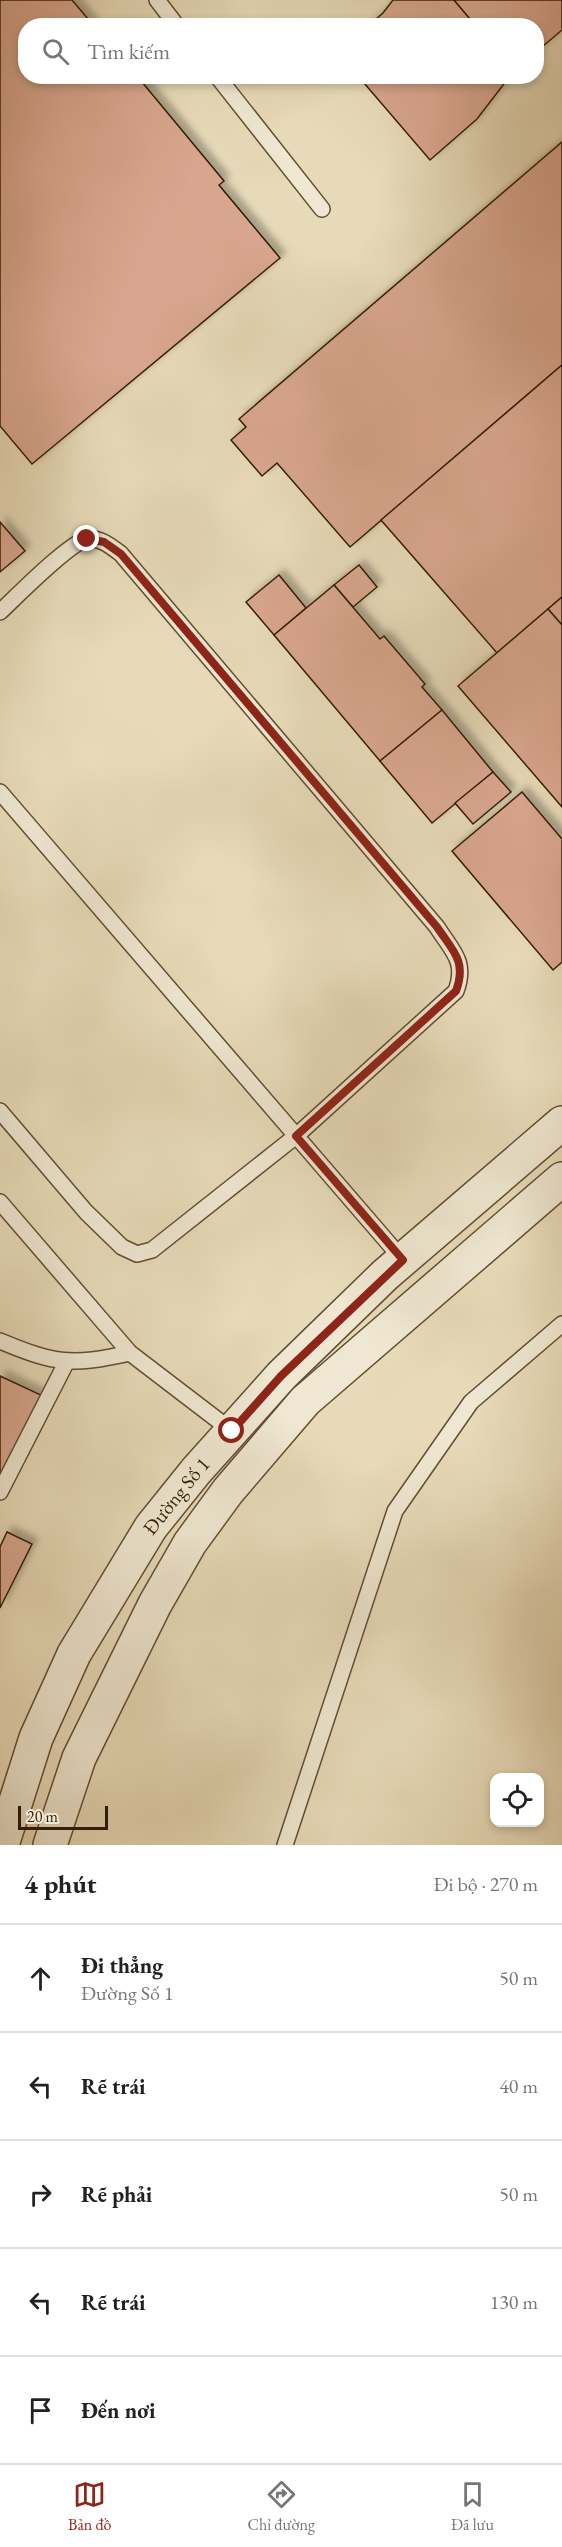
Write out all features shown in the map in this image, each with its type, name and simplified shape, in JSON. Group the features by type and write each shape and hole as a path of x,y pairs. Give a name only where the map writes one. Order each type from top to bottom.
{"street":[{"name":"Đường Số 1","path":"2,1845 36,1738 74,1654 151,1527 196,1471 281,1376 403,1260 562,1123"},
{"name":"Đường Số 1","path":"50,1845 79,1758 150,1614 190,1543 228,1491 305,1401 562,1179"}],"lane":[{"path":"157,0 171,18"},
{"path":"223,84 322,209"},
{"path":"0,612 63,554 87,539 104,542 121,554 437,927 460,963 462,976 456,991 296,1136 152,1250 137,1254 122,1247 86,1212 0,1111"},
{"path":"0,792 403,1260"},
{"path":"0,1202 130,1353 232,1431"},
{"path":"285,1845 395,1511 471,1402 562,1324"},
{"path":"0,1341 38,1357 66,1363 96,1361 130,1353"},
{"path":"0,1492 66,1363"}],"building":[{"path":"0,0 72,0 87,18 18,18 18,84 144,84 224,181 219,185 280,258 32,464 0,426"},
{"path":"393,0 454,0 469,18 377,18"},
{"path":"454,0 562,0 562,30 544,45 544,18 469,18"},
{"path":"365,84 504,84 477,119 430,160"},
{"path":"562,142 562,365 350,547 277,463 262,476 231,440 246,427 239,419"},
{"path":"562,365 562,597 497,653 381,520"},
{"path":"0,522 25,551 0,572"},
{"path":"359,565 377,587 353,607 334,585"},
{"path":"279,575 306,608 274,635 246,602"},
{"path":"334,585 380,639 384,636 425,684 422,687 442,710 380,761 274,635"},
{"path":"562,597 562,625 548,609"},
{"path":"548,609 562,625 562,807 458,686"},
{"path":"442,710 493,772 432,823 380,761"},
{"path":"493,772 511,792 473,824 455,803"},
{"path":"522,792 562,839 562,962 553,970 452,851"},
{"path":"0,1376 43,1396 0,1483"},
{"path":"7,1532 32,1544 0,1608 0,1547"}],"route":[{"path":"87,539 104,542 121,554 437,927 460,963 462,976 456,991 296,1136 403,1260 281,1376 232,1431"}]}
